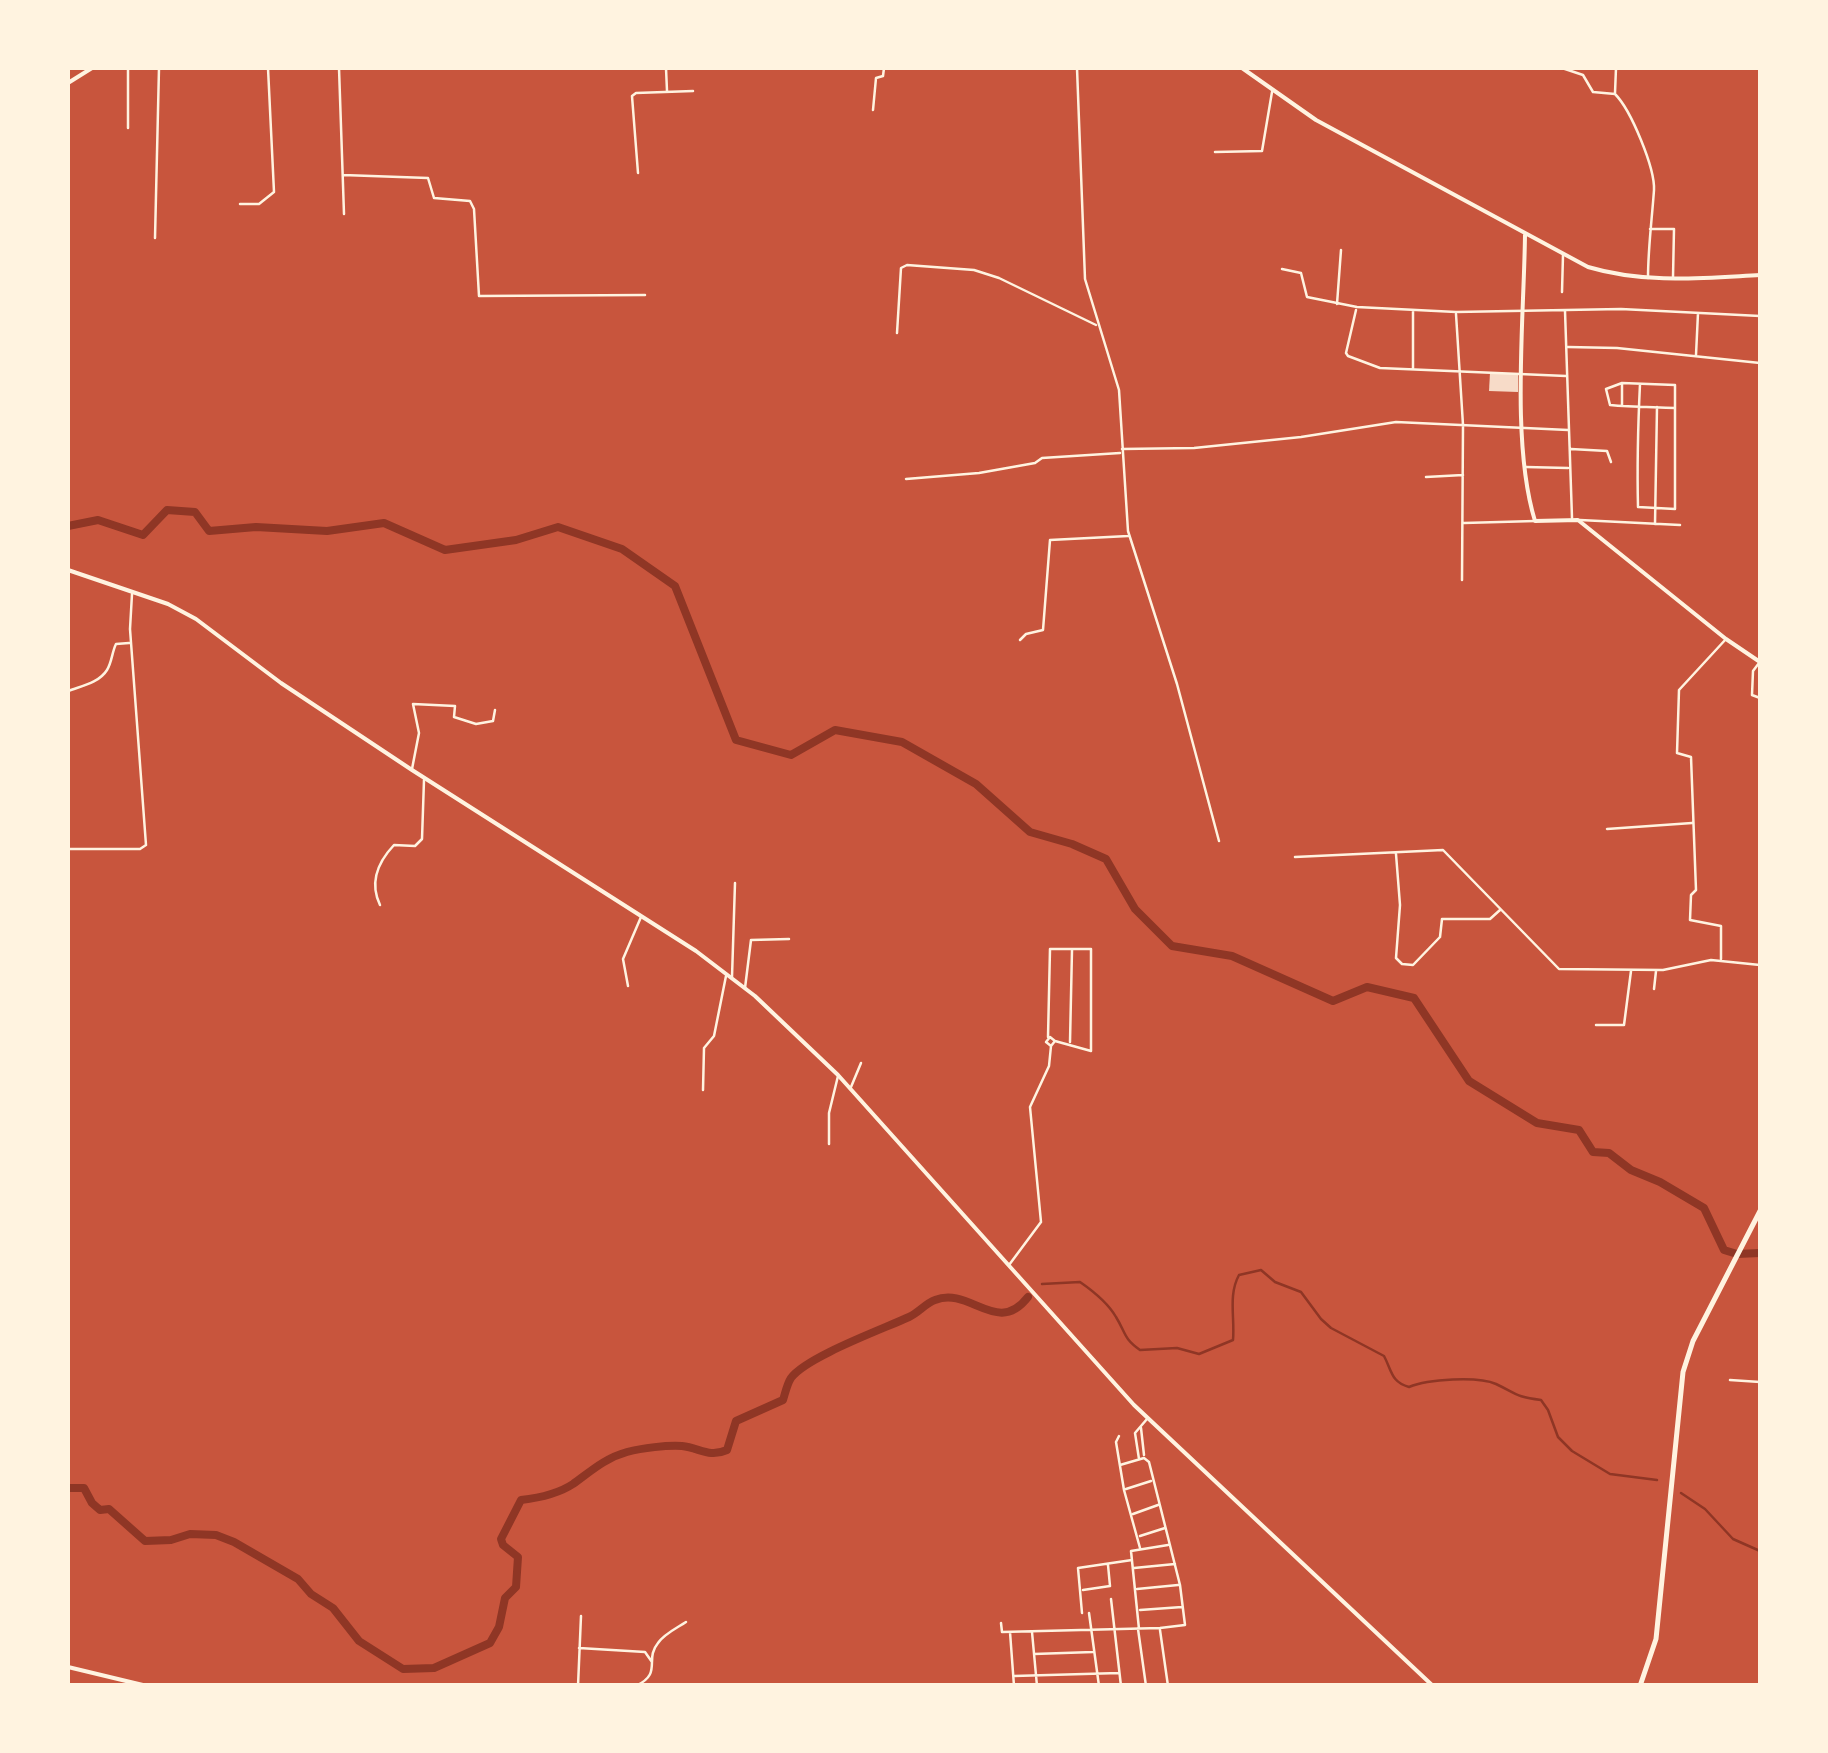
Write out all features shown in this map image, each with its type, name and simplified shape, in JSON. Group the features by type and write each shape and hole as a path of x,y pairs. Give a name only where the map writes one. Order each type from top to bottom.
{"main road":[{"path":"68,83 82,70 92,68"},
{"path":"1243,68 1316,120 1588,267 1618,276 1672,280 1760,275"},
{"path":"1525,235 1524,467 1535,521 1575,520 1760,662"},
{"path":"68,570 168,604 196,620 281,683 641,916 745,989 838,1075 1148,1418 1434,1686"},
{"path":"1640,1686 1656,1639 1680,1388 1693,1341 1760,1211"},
{"path":"68,1666 147,1686"}],"street":[{"path":"128,68 128,128"},
{"path":"155,238 159,68"},
{"path":"240,204 259,204 274,192 268,68"},
{"path":"339,68 344,214"},
{"path":"666,68 667,92"},
{"path":"874,110 875,82 883,76 884,68"},
{"path":"1077,68 1085,280 1119,390 1129,536 1177,684 1219,840"},
{"path":"1562,68 1583,75 1593,92 1615,94"},
{"path":"1616,68 1615,94 1628,110 1654,187 1648,228 1648,278"},
{"path":"1215,152 1262,151 1272,89"},
{"path":"638,173 632,96 693,91"},
{"path":"343,175 428,178 434,198 472,202 479,296 645,295"},
{"path":"1648,228 1674,229 1672,280"},
{"path":"1337,305 1340,250"},
{"path":"1562,292 1563,254"},
{"path":"897,333 901,268 907,265 948,266 999,278 1098,326"},
{"path":"1282,269 1301,273 1307,297 1357,307 1760,316"},
{"path":"1357,307 1346,348 1348,356 1380,368 1566,376"},
{"path":"1413,310 1413,369"},
{"path":"1565,310 1575,520 1680,525"},
{"path":"1456,312 1463,426 1462,580"},
{"path":"1696,357 1698,312"},
{"path":"1565,347 1617,348 1760,363"},
{"path":"1640,384 1639,407 1638,507 1675,509 1675,408 1675,386 1640,384 1622,383 1606,390 1610,405 1639,407 1675,408"},
{"path":"1622,383 1622,406"},
{"path":"1656,524 1658,407"},
{"path":"906,479 979,473 1036,463 1042,458 1211,446 1396,422 1568,430"},
{"path":"1569,449 1606,451 1612,462"},
{"path":"1524,467 1570,468"},
{"path":"1426,477 1463,474"},
{"path":"1463,523 1535,521"},
{"path":"1020,640 1026,634 1043,630 1050,540 1129,536"},
{"path":"68,849 146,846 131,643 132,592"},
{"path":"1721,961 1721,926 1690,920 1691,895 1696,890 1692,757 1677,754 1678,690 1726,639"},
{"path":"68,691 96,681 108,668 112,648 131,643"},
{"path":"1760,662 1753,671 1752,694 1760,698"},
{"path":"412,770 419,732 413,704 455,706 454,717 476,724 493,721 496,710"},
{"path":"380,905 376,889 378,862 394,845 415,846 422,838 424,778"},
{"path":"1607,829 1679,821 1694,823"},
{"path":"1295,857 1443,850 1560,969 1656,970 1721,961 1760,965"},
{"path":"1396,852 1400,905 1396,958 1402,964 1412,965 1440,937 1442,919 1490,919 1501,910"},
{"path":"703,1090 704,1048 714,1036 729,976 735,883"},
{"path":"628,986 623,958 641,916"},
{"path":"745,989 751,940 789,939"},
{"path":"1070,1044 1072,949"},
{"path":"1050,950 1092,950 1090,1051 1070,1044 1053,1044 1048,1038 1050,950"},
{"path":"1596,1025 1624,1025 1631,970"},
{"path":"1654,988 1656,970"},
{"path":"1009,1265 1041,1222 1030,1107 1049,1066 1053,1044"},
{"path":"850,1088 861,1063"},
{"path":"829,1144 829,1113 838,1075"},
{"path":"1730,1380 1760,1382"},
{"path":"1141,1459 1141,1427 1148,1418"},
{"path":"1119,1436 1116,1442 1124,1490 1141,1549"},
{"path":"1002,1624 1002,1632 1032,1632 1185,1624 1180,1585 1149,1462 1141,1459 1120,1465"},
{"path":"1124,1490 1153,1480"},
{"path":"1131,1514 1159,1504"},
{"path":"1138,1536 1165,1528"},
{"path":"1146,1686 1130,1550 1170,1545"},
{"path":"1082,1613 1078,1568 1132,1560"},
{"path":"1080,1590 1110,1586 1108,1564"},
{"path":"1132,1568 1175,1564"},
{"path":"1135,1589 1180,1585"},
{"path":"1111,1598 1120,1686"},
{"path":"1138,1610 1183,1606"},
{"path":"1089,1613 1099,1686"},
{"path":"578,1686 580,1616"},
{"path":"636,1686 649,1678 655,1646 686,1622"},
{"path":"1160,1628 1168,1686"},
{"path":"1010,1632 1014,1686"},
{"path":"1032,1632 1037,1686"},
{"path":"580,1648 645,1652 652,1662"},
{"path":"1034,1654 1094,1652"},
{"path":"1014,1676 1119,1673"},
{"path":"1076,1674 1078,1686"},
{"path":"1057,1675 1058,1686"}],"building":[{"path":"1490,373 1518,373 1518,392 1489,391"}],"waterway":[{"path":"68,526 98,520 143,535 167,510 195,512 209,531 256,527 327,531 384,523 445,550 516,540 558,527 622,549 675,586 736,740 791,755 835,730 902,742 976,784 1030,832 1106,859 1135,909 1172,946 1232,956 1333,1001 1367,987 1414,998 1469,1081 1537,1123 1579,1130 1593,1152 1609,1153 1631,1170 1704,1208 1724,1250 1760,1253"},
{"path":"1042,1284 1080,1282 1109,1307 1128,1339 1140,1350 1177,1348 1199,1354 1233,1340 1233,1299 1239,1275 1261,1270 1275,1282 1301,1292 1331,1328 1384,1356 1403,1385 1477,1380 1541,1400 1558,1437 1572,1451 1610,1474 1657,1480"},
{"path":"68,1488 84,1488 100,1510 109,1509 145,1541 171,1540 190,1534 216,1535 234,1542 298,1579 311,1594 333,1608 359,1641 403,1669 434,1668 490,1643 499,1627 505,1598 516,1587 518,1557 501,1539 521,1500 561,1490 605,1461 627,1452 676,1446 710,1453 727,1450 736,1421 783,1400 790,1380 799,1370 909,1317 935,1300 960,1299 994,1312 1005,1312 1017,1308 1028,1297"},
{"path":"1681,1493 1705,1509 1733,1539 1760,1551"}]}
